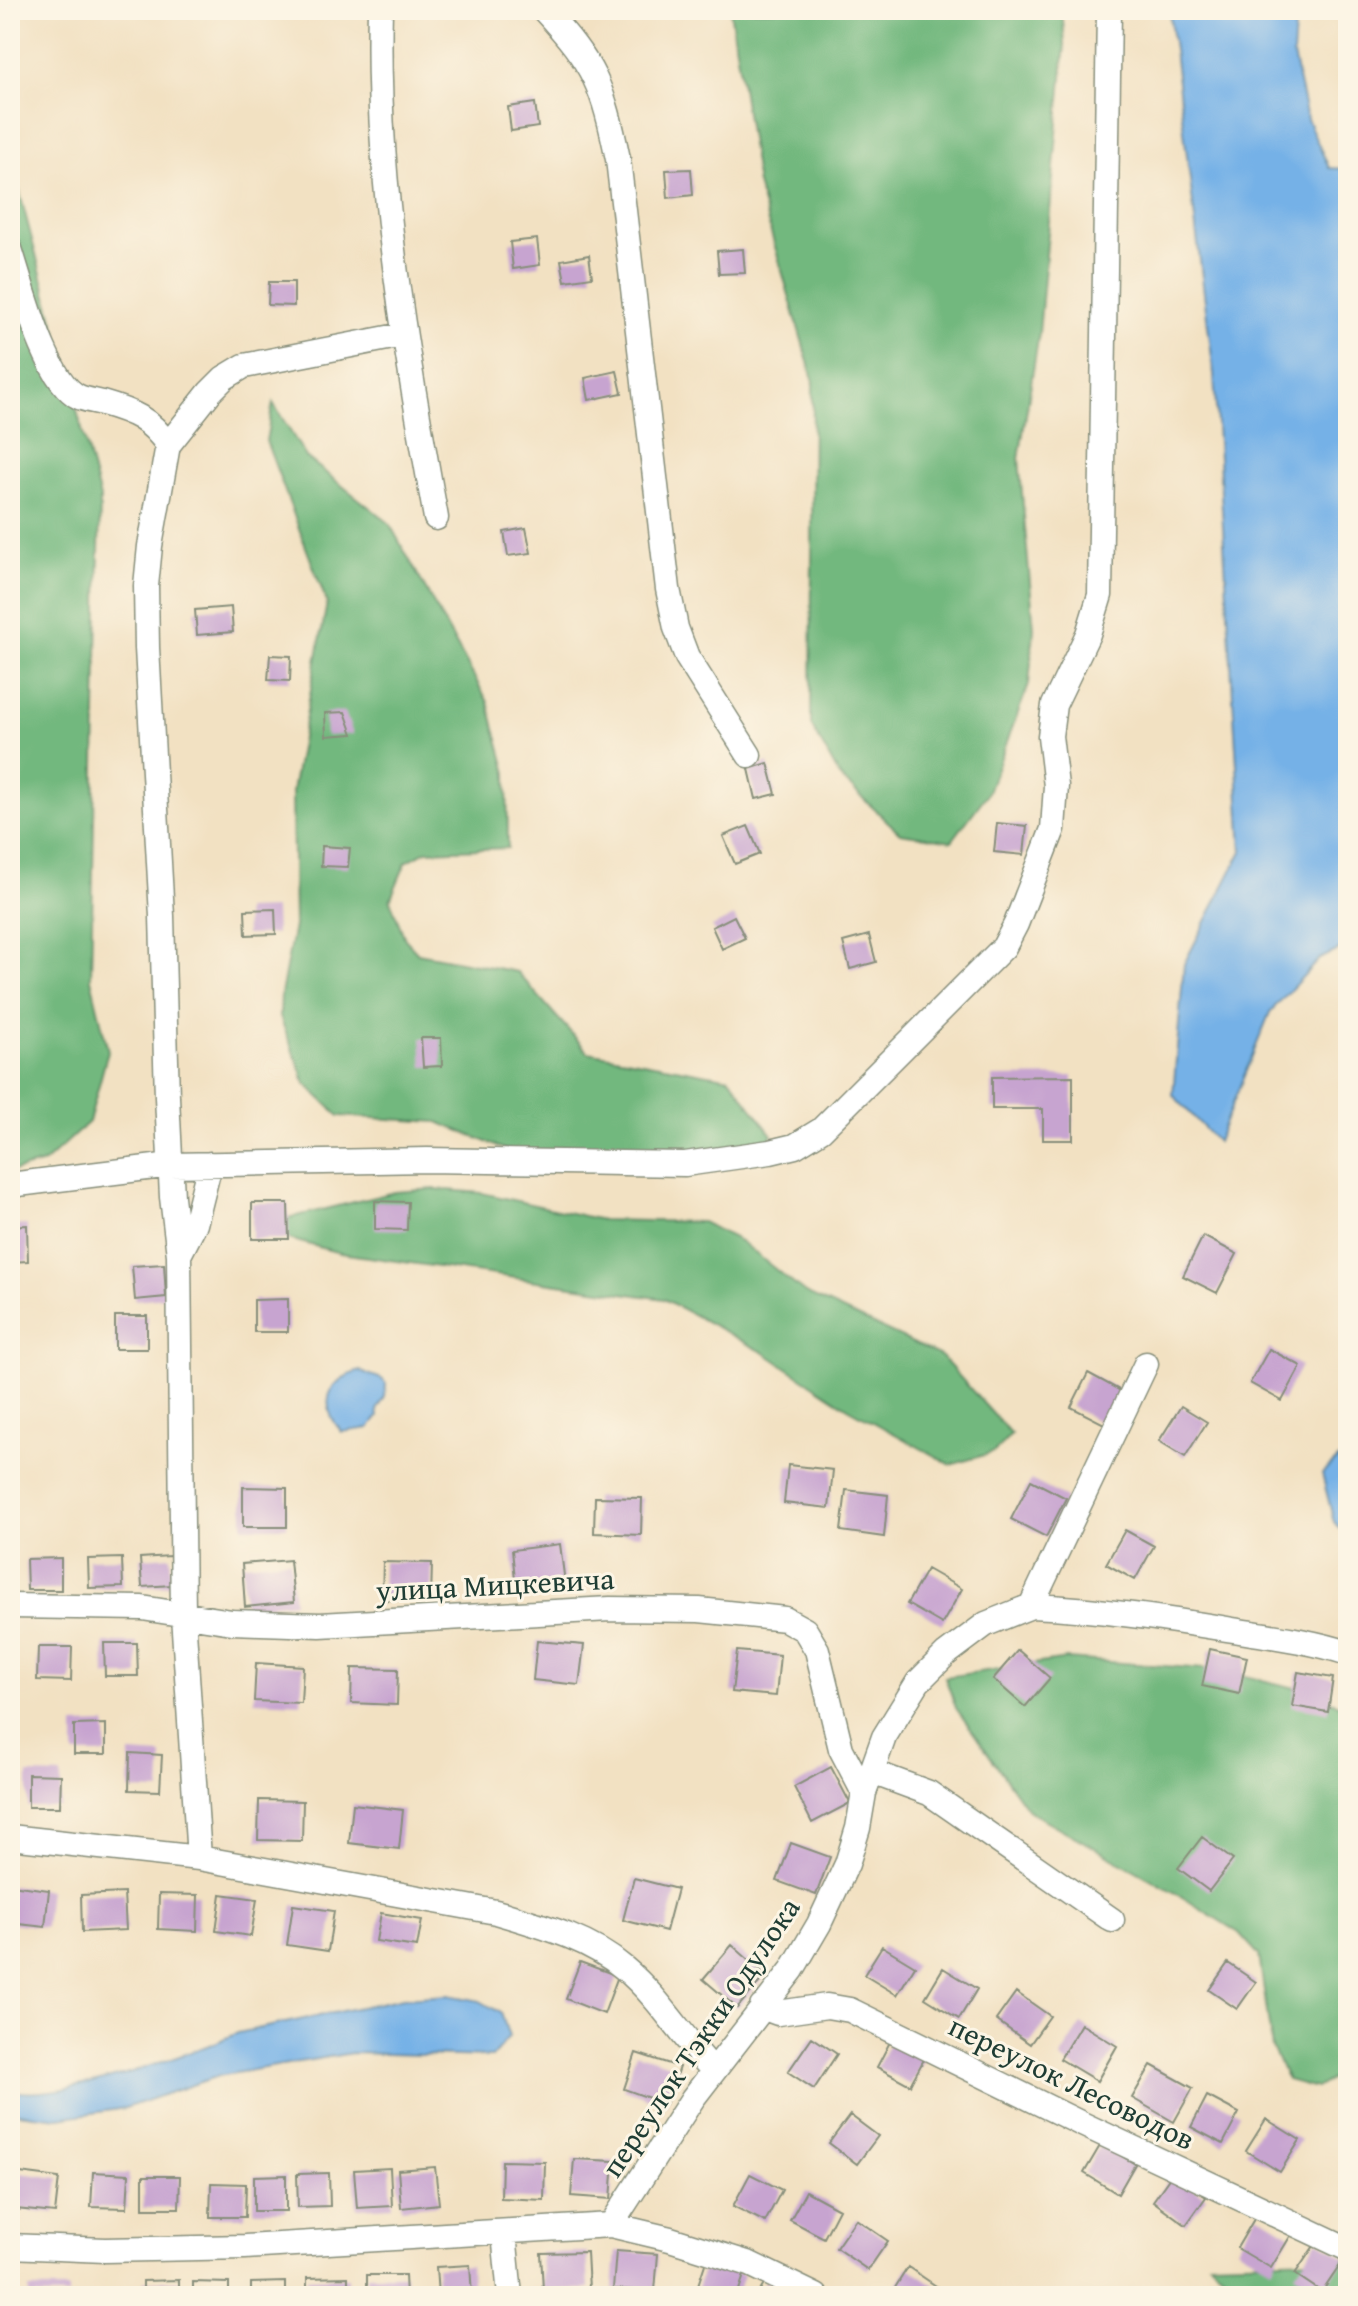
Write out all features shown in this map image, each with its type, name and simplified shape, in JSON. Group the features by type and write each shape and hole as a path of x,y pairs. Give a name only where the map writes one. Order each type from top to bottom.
{"street":[{"path":"380,10 383,143 403,335 436,518"},
{"path":"544,10 575,43 593,69 610,121 618,159 668,589 676,628 687,657 749,755"},
{"path":"10,1185 171,1165 427,1160 685,1164 770,1152 795,1146 821,1130 1004,947 1053,829 1056,786 1050,736 1054,705 1088,634 1100,595 1109,10"},
{"path":"10,249 50,365 61,383 78,397 142,417 157,429 168,445"},
{"path":"199,1858 183,1615 179,1255 171,1165 147,633 146,586 150,546 168,445 224,378 244,366 403,335"},
{"path":"179,1255 195,1224 210,1164"},
{"path":"1146,1364 1031,1606 1079,1608 1183,1622 1348,1653"},
{"name":"улица Мицкевича","path":"10,1606 142,1608 232,1622 320,1625 610,1609 699,1610 785,1619 805,1630 817,1650 841,1749 868,1782"},
{"name":"переулок Тэкки Одулока","path":"611,2225 713,2070 792,1970 819,1924 847,1864 868,1782 884,1737 918,1682 946,1654 986,1624 1031,1606"},
{"path":"868,1782 929,1793 1112,1920"},
{"path":"10,1837 199,1858 496,1912 542,1926 596,1948 624,1967 653,1996 713,2070"},
{"name":"переулок Лесоводов","path":"762,2007 778,2013 827,2006 850,2010 1348,2249"},
{"name":"переулок Тэкки Одулока","path":"10,2246 105,2250 245,2247 611,2225 670,2239 750,2264 816,2296"},
{"path":"504,2233 510,2296"}],"green space":[{"path":"730,10 1062,10 1065,44 1039,333 1019,459 1034,628 1029,684 987,794 952,841 900,833 840,777 811,725 813,379 757,184"},
{"path":"10,156 100,498 91,979 108,1051 89,1122 44,1163 10,1172"},
{"path":"273,403 306,457 389,523 488,702 507,773 508,848 426,851 406,862 390,900 405,939 418,953 517,972 588,1052 730,1078 772,1135 761,1154 543,1165 438,1122 339,1116 306,1084 280,1017 281,994 294,926 292,791 327,603 266,441"},
{"path":"435,1189 482,1193 602,1220 702,1222 740,1241 805,1293 941,1356 1011,1434 994,1452 951,1465 848,1408 763,1352 664,1299 340,1253 289,1239 272,1222 395,1192"},
{"path":"1067,1659 1220,1670 1304,1690 1348,1708 1348,2068 1316,2088 1287,2080 1272,2048 1259,1955 1239,1933 1179,1895 1029,1811 956,1708 945,1677"},
{"path":"1348,2258 1348,2296 1250,2296 1209,2262"}],"water":[{"path":"1169,10 1296,10 1293,55 1307,119 1329,168 1348,169 1348,946 1319,959 1270,1012 1217,1142 1173,1095 1184,964 1242,851 1214,374"},
{"path":"360,1371 382,1379 386,1384 385,1397 377,1410 378,1417 369,1428 342,1432 330,1412 330,1395 340,1381"},
{"path":"1339,1458 1348,1459 1348,1538 1334,1522 1322,1474"},
{"path":"448,1995 480,2001 501,2013 509,2037 492,2057 352,2053 218,2076 125,2108 59,2118 10,2112 10,2090 58,2090 158,2064 238,2033 403,1998"}],"building":[{"path":"535,103 538,127 511,131 508,107"},
{"path":"691,169 693,195 668,198 666,170"},
{"path":"537,239 540,265 513,269 510,242"},
{"path":"743,249 745,273 719,274 717,251"},
{"path":"589,255 592,277 565,281 561,260"},
{"path":"269,282 294,282 294,306 268,305"},
{"path":"617,371 622,393 589,400 585,378"},
{"path":"526,528 531,553 508,556 504,532"},
{"path":"231,607 233,632 197,635 195,610"},
{"path":"270,655 291,656 290,681 268,680"},
{"path":"345,712 353,734 326,736 325,713"},
{"path":"768,763 776,794 756,799 749,769"},
{"path":"997,823 1027,826 1024,855 994,852"},
{"path":"748,826 760,854 735,864 723,836"},
{"path":"322,846 350,848 348,867 321,866"},
{"path":"275,909 276,934 246,935 245,910"},
{"path":"734,916 745,938 722,949 712,927"},
{"path":"869,935 876,962 850,969 843,942"},
{"path":"421,1038 441,1038 442,1066 423,1067"},
{"path":"1073,1076 1073,1140 1043,1140 1043,1109 992,1109 992,1077"},
{"path":"375,1201 408,1202 407,1230 375,1229"},
{"path":"252,1203 288,1203 289,1239 252,1239"},
{"path":"27,1225 28,1261 10,1262 10,1226"},
{"path":"1203,1236 1237,1254 1217,1293 1183,1276"},
{"path":"164,1264 166,1297 135,1300 132,1266"},
{"path":"288,1299 288,1332 254,1332 254,1300"},
{"path":"115,1316 147,1316 147,1349 115,1349"},
{"path":"1269,1349 1301,1366 1282,1401 1250,1383"},
{"path":"1088,1373 1121,1391 1104,1424 1071,1407"},
{"path":"1181,1406 1207,1422 1185,1457 1159,1441"},
{"path":"788,1465 833,1470 829,1508 784,1503"},
{"path":"1031,1480 1066,1498 1046,1537 1011,1519"},
{"path":"243,1487 287,1488 287,1527 243,1527"},
{"path":"846,1490 888,1495 884,1537 841,1531"},
{"path":"595,1497 642,1498 641,1535 594,1533"},
{"path":"1125,1530 1154,1546 1135,1580 1106,1564"},
{"path":"560,1544 565,1583 516,1588 512,1550"},
{"path":"170,1556 172,1585 142,1587 140,1558"},
{"path":"61,1558 61,1590 27,1590 26,1559"},
{"path":"122,1558 123,1587 89,1588 88,1559"},
{"path":"290,1560 294,1602 245,1607 242,1564"},
{"path":"383,1562 432,1563 431,1601 382,1600"},
{"path":"927,1569 962,1589 942,1624 907,1604"},
{"path":"537,1641 584,1645 579,1685 533,1680"},
{"path":"104,1643 137,1643 138,1676 105,1676"},
{"path":"38,1647 72,1647 71,1681 37,1680"},
{"path":"1210,1649 1247,1657 1239,1694 1202,1686"},
{"path":"1018,1650 1050,1678 1025,1707 993,1679"},
{"path":"737,1651 780,1655 776,1696 732,1692"},
{"path":"256,1663 303,1666 301,1703 254,1701"},
{"path":"352,1668 398,1669 397,1705 351,1703"},
{"path":"1298,1672 1333,1678 1328,1712 1292,1706"},
{"path":"106,1724 106,1754 74,1754 74,1725"},
{"path":"130,1753 162,1755 160,1791 129,1790"},
{"path":"831,1767 850,1803 812,1823 794,1787"},
{"path":"28,1774 61,1775 60,1807 28,1807"},
{"path":"259,1800 303,1801 302,1841 258,1840"},
{"path":"353,1804 403,1810 399,1849 349,1843"},
{"path":"1202,1837 1233,1860 1209,1891 1178,1868"},
{"path":"791,1843 830,1857 816,1895 777,1881"},
{"path":"634,1878 677,1889 666,1931 623,1920"},
{"path":"11,1885 49,1890 45,1927 10,1923"},
{"path":"124,1893 126,1930 82,1932 81,1895"},
{"path":"159,1894 198,1895 197,1931 158,1929"},
{"path":"221,1894 257,1899 251,1936 216,1931"},
{"path":"293,1905 334,1911 328,1951 287,1945"},
{"path":"381,1913 422,1920 417,1947 376,1941"},
{"path":"732,1945 766,1975 737,2008 703,1979"},
{"path":"882,1946 915,1966 897,1995 864,1975"},
{"path":"580,1962 618,1976 604,2014 566,1999"},
{"path":"1228,1963 1256,1982 1237,2009 1209,1990"},
{"path":"943,1968 977,1989 959,2019 925,1998"},
{"path":"1016,1992 1050,2016 1030,2044 996,2020"},
{"path":"1081,2024 1117,2046 1097,2081 1060,2059"},
{"path":"893,2036 927,2054 910,2085 877,2067"},
{"path":"812,2037 837,2054 814,2089 788,2072"},
{"path":"636,2053 679,2067 666,2104 624,2089"},
{"path":"1151,2065 1193,2088 1174,2122 1132,2098"},
{"path":"1207,2096 1239,2113 1223,2144 1191,2127"},
{"path":"850,2115 878,2136 857,2164 829,2143"},
{"path":"1266,2119 1300,2140 1280,2172 1246,2151"},
{"path":"1101,2144 1135,2164 1118,2194 1084,2173"},
{"path":"574,2159 614,2161 611,2199 571,2196"},
{"path":"502,2161 545,2162 544,2200 501,2198"},
{"path":"435,2167 439,2204 401,2208 398,2170"},
{"path":"390,2168 392,2206 357,2208 354,2170"},
{"path":"93,2172 129,2174 127,2208 91,2207"},
{"path":"20,2173 59,2178 55,2213 16,2209"},
{"path":"329,2173 330,2206 298,2207 297,2174"},
{"path":"1173,2173 1206,2197 1186,2225 1153,2201"},
{"path":"750,2174 782,2190 765,2222 733,2206"},
{"path":"286,2175 286,2211 254,2211 254,2176"},
{"path":"143,2176 180,2176 179,2208 143,2208"},
{"path":"211,2183 246,2184 245,2217 210,2217"},
{"path":"806,2191 839,2209 824,2238 790,2220"},
{"path":"1257,2214 1291,2235 1271,2268 1237,2248"},
{"path":"856,2219 888,2241 868,2270 836,2248"},
{"path":"1318,2240 1345,2258 1322,2292 1295,2274"},
{"path":"616,2251 658,2254 655,2291 613,2289"},
{"path":"587,2252 589,2289 543,2290 541,2253"},
{"path":"706,2261 744,2275 737,2296 695,2294"},
{"path":"470,2265 472,2296 438,2296 436,2267"},
{"path":"908,2267 939,2288 933,2296 891,2294"},
{"path":"367,2275 405,2275 406,2296 367,2296"},
{"path":"348,2277 348,2296 307,2296 307,2278"},
{"path":"179,2280 179,2296 143,2296 143,2281"},
{"path":"766,2281 791,2296 757,2296"},
{"path":"193,2282 229,2283 229,2296 193,2296"},
{"path":"285,2282 285,2296 251,2296 251,2283"},
{"path":"29,2289 68,2289 68,2296 29,2296"}]}
